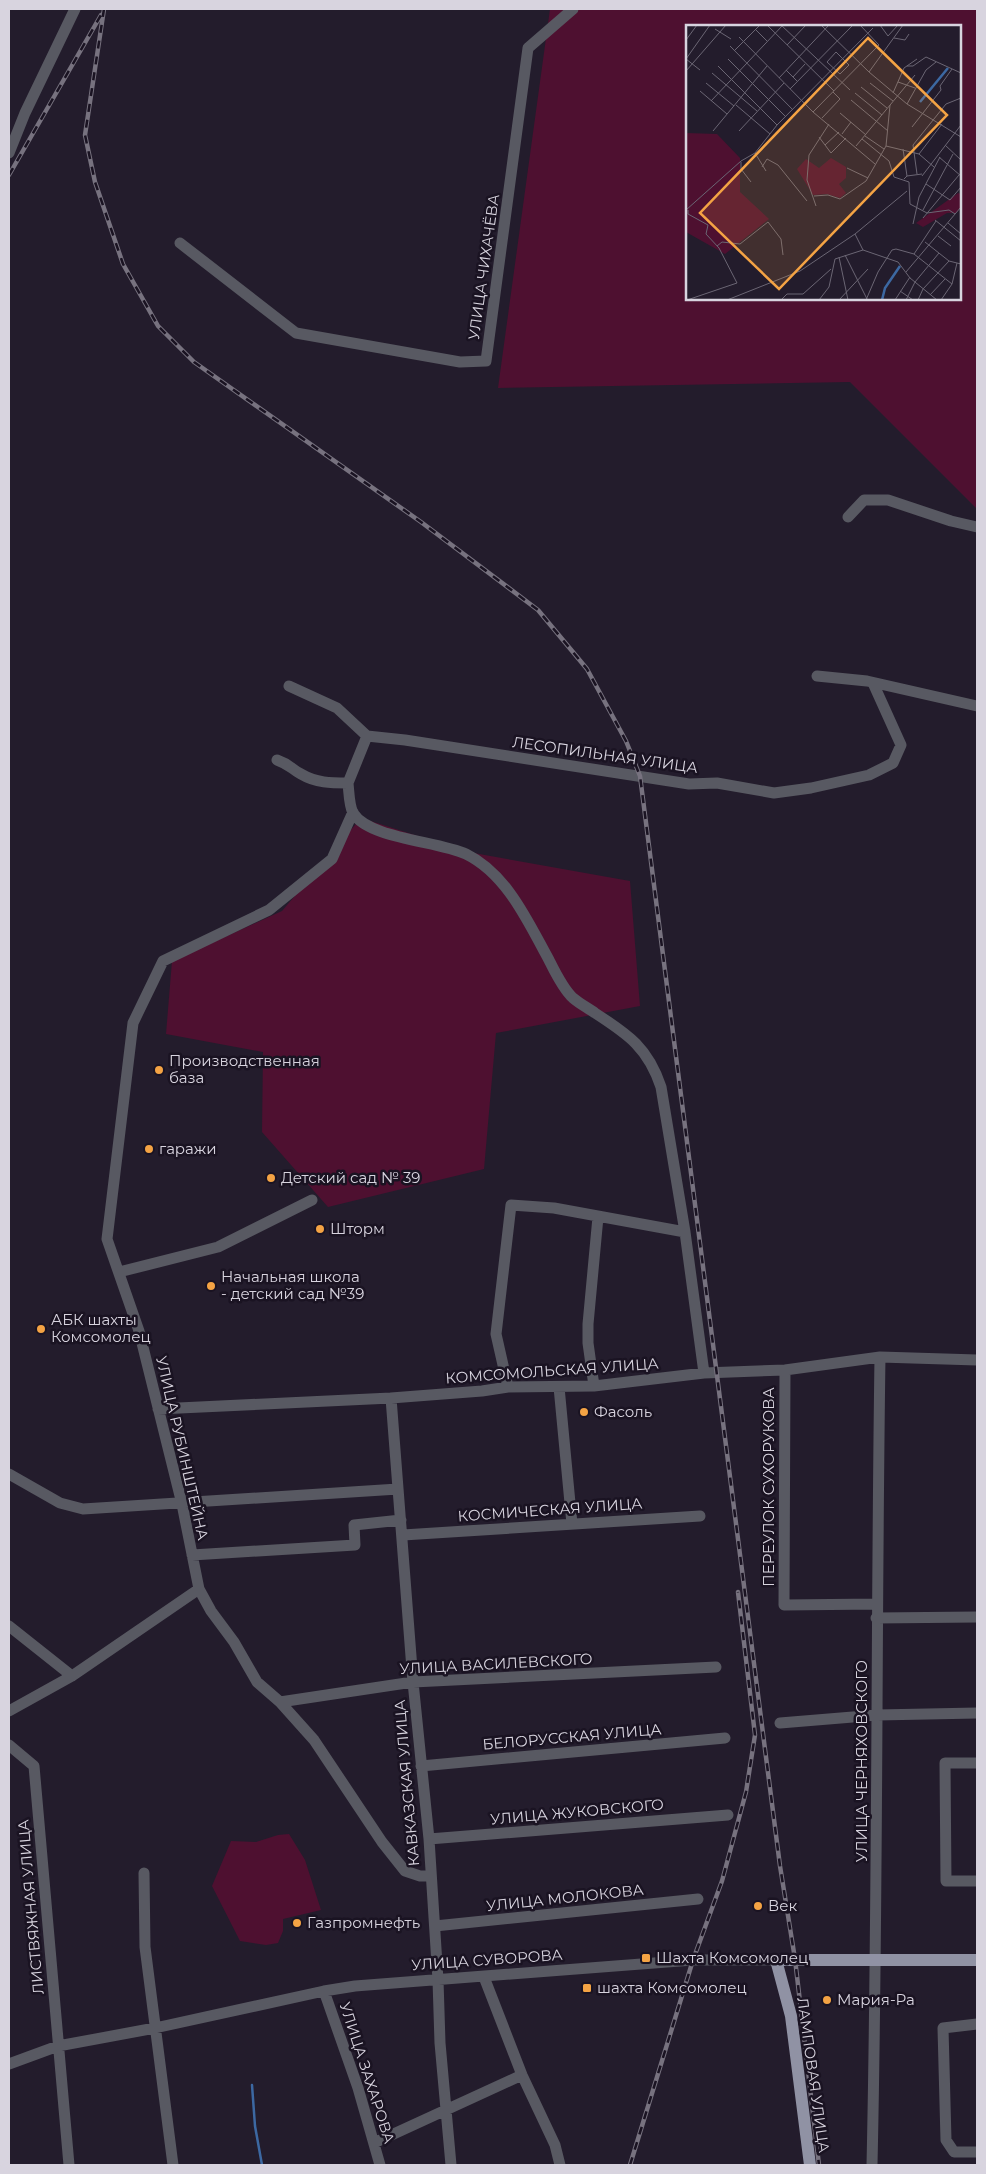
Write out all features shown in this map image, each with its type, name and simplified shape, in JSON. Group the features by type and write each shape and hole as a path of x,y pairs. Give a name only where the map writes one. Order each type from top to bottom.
{"main road":[{"name":"УЛИЦА СУВОРОВА","path":"776,1960 977,1960"},
{"name":"ЛАМПОВАЯ УЛИЦА","path":"776,1960 791,2016 810,2165"}],"street":[{"path":"9,153 25,113 75,9"},
{"name":"УЛИЦА ЧИХАЧЁВА","path":"180,243 296,333 460,362 486,361 528,48 573,9"},
{"path":"848,517 864,500 888,500 951,521 977,527"},
{"path":"817,676 873,683 977,706"},
{"name":"ЛЕСОПИЛЬНАЯ УЛИЦА","path":"367,736 406,740 690,784 717,784 774,793 811,788 868,775 893,764 901,745 873,683"},
{"path":"289,686 337,708 367,736 348,784 353,812 360,821 374,830 466,854 496,876 526,918 555,972 572,997 613,1024 640,1045 655,1068 661,1087 704,1373"},
{"path":"277,760 290,764 299,774 319,782 348,784"},
{"name":"УЛИЦА РУБИНШТЕЙНА","path":"353,812 332,859 270,910 163,960 133,1023 107,1239 139,1331 182,1504 199,1589 211,1611 234,1642 257,1682 280,1702 314,1740 382,1842 405,1871 420,1876 431,1876"},
{"path":"119,1272 218,1247 312,1200"},
{"path":"508,1387 496,1334 511,1205 554,1208 684,1232"},
{"path":"594,1386 588,1344 588,1324 598,1217"},
{"name":"КОМСОМОЛЬСКАЯ УЛИЦА","path":"158,1409 391,1398 482,1392 508,1387 594,1386 704,1373 785,1370 880,1357 977,1360"},
{"name":"УЛИЦА ЧЕРНЯХОВСКОГО","path":"872,2165 877,1959 876,1604 880,1357"},
{"name":"ПЕРЕУЛОК СУХОРУКОВА","path":"785,1370 784,1605 876,1604"},
{"path":"559,1387 572,1524"},
{"name":"КАВКАЗСКАЯ УЛИЦА","path":"391,1398 413,1682 429,1839 440,2043 451,2165"},
{"path":"9,1474 60,1504 83,1509 398,1490"},
{"name":"КОСМИЧЕСКАЯ УЛИЦА","path":"403,1535 700,1516"},
{"path":"192,1555 355,1545 354,1525 401,1520"},
{"path":"9,1712 72,1676 199,1589"},
{"path":"876,1618 977,1617"},
{"path":"9,1626 72,1676"},
{"name":"УЛИЦА ВАСИЛЕВСКОГО","path":"280,1702 413,1682 716,1667"},
{"path":"780,1723 877,1715 977,1712"},
{"name":"БЕЛОРУССКАЯ УЛИЦА","path":"421,1766 725,1738"},
{"name":"ЛИСТВЯЖНАЯ УЛИЦА","path":"9,1745 34,1766 69,2165"},
{"path":"977,1763 945,1763 946,1881 977,1881"},
{"name":"УЛИЦА ЖУКОВСКОГО","path":"429,1839 728,1815"},
{"path":"144,1873 145,1947 173,2165"},
{"name":"УЛИЦА МОЛОКОВА","path":"435,1926 698,1899"},
{"name":"УЛИЦА СУВОРОВА","path":"9,2064 58,2046 155,2028 324,1991 693,1960 776,1960"},
{"path":"484,1977 522,2075 555,2145 560,2165"},
{"name":"УЛИЦА ЗАХАРОВА","path":"324,1991 358,2088 380,2165"},
{"path":"977,2024 943,2028 946,2140 954,2152 977,2152"},
{"path":"374,2143 446,2112 522,2075"}],"shaded area":[{"path":"550,9 977,9 977,509 850,382 498,388"},
{"path":"361,818 468,852 630,881 640,1006 496,1033 484,1169 328,1207 262,1132 263,1052 166,1034 172,961 282,911"},
{"path":"289,1834 305,1860 321,1910 283,1919 283,1931 278,1943 266,1945 240,1941 212,1886 231,1841 256,1842 278,1835"}],"waterway":[{"path":"252,2085 255,2126 262,2165"}],"railway":[{"path":"104,9 85,135 95,182 123,264 158,326 194,362 421,522 538,610 587,669 626,741 640,776 780,1866 795,1959 819,2165"},
{"path":"9,175 101,15"},
{"path":"630,2165 693,1960 722,1881 746,1792 755,1735 738,1592"}],"place":[{"name":"Производственная база","path":"159,1070"},
{"name":"гаражи","path":"149,1149"},
{"name":"Детский сад № 39","path":"271,1178"},
{"name":"Шторм","path":"320,1229"},
{"name":"Начальная школа - детский сад №39","path":"211,1286"},
{"name":"АБК шахты Комсомолец","path":"41,1329"},
{"name":"Фасоль","path":"584,1412"},
{"name":"Век","path":"758,1906"},
{"name":"Газпромнефть","path":"297,1923"},
{"name":"Шахта Комсомолец","path":"646,1958"},
{"name":"шахта Комсомолец","path":"587,1988"},
{"name":"Мария-Ра","path":"827,2000"}]}
